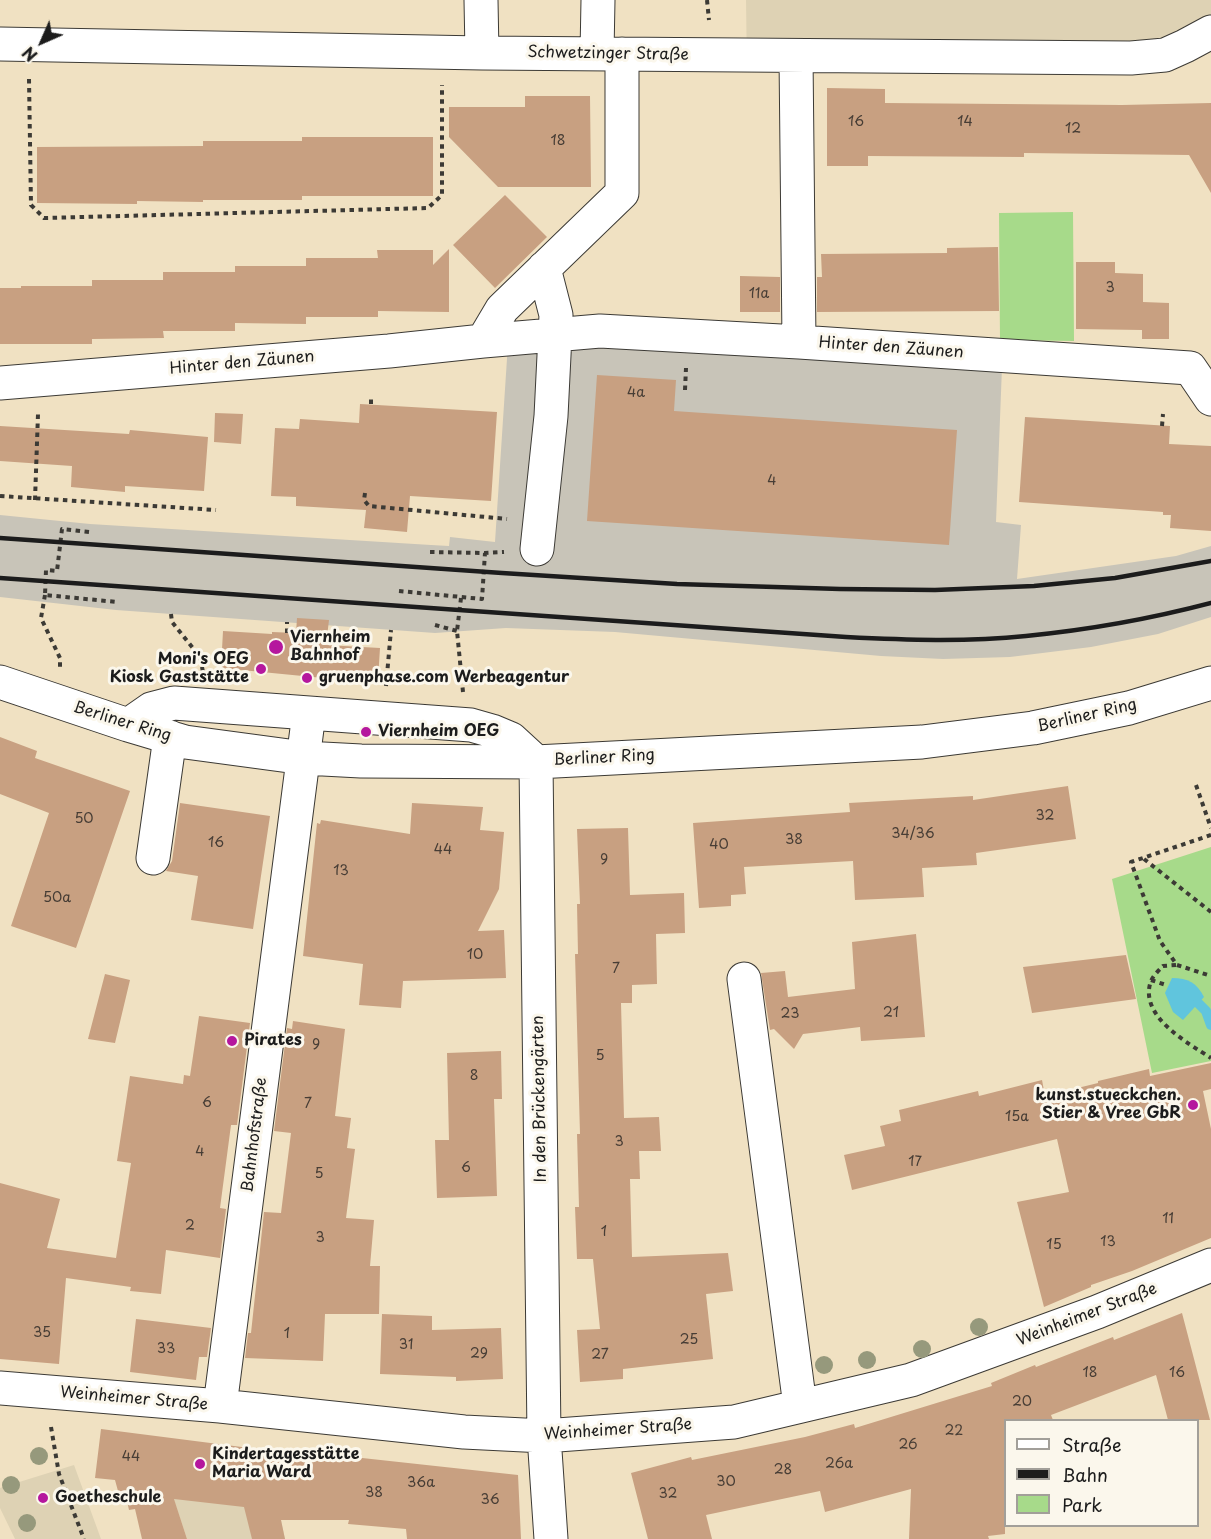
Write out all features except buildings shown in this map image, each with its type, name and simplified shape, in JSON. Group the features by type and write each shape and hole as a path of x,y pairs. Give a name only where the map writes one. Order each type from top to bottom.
{"street":[{"path":"481,0 482,53"},
{"path":"483,341 502,309 622,194 610,54 598,0"},
{"name":"Schwetzinger Straße","path":"14,44 482,53 1131,58 1165,55 1211,32"},
{"path":"796,56 799,342"},
{"path":"539,536 551,416 556,315 544,268"},
{"name":"Hinter den Zäunen","path":"0,383 600,332 799,342 1190,368 1211,399"},
{"name":"Berliner Ring","path":"0,682 128,726 185,742 304,758 361,761 536,762 922,742 1033,728 1129,708 1211,683"},
{"path":"128,726 152,709 174,703 471,725 511,739 536,762"},
{"name":"Bahnhofstraße","path":"220,1406 309,713"},
{"path":"153,858 170,737"},
{"name":"In den Brückengärten","path":"536,762 544,1436 551,1539"},
{"path":"744,979 800,1406"},
{"name":"Weinheimer Straße","path":"0,1388 220,1406 464,1432 544,1436 734,1422 911,1380 1097,1312 1211,1265"}],"path":[{"path":"14,44 31,205 44,218 428,208 442,195 443,51"},
{"path":"683,367 686,368 685,390"},
{"path":"35,500 39,379"},
{"path":"1162,426 1163,414"},
{"path":"365,494 364,500 369,506 445,512 539,536"},
{"path":"0,496 216,510"},
{"path":"55,701 61,682 60,658 41,618 46,570 57,571 62,529 89,532"},
{"path":"399,591 482,599 485,553 430,552"},
{"path":"45,595 117,602"},
{"path":"461,598 457,631 465,712 471,725"},
{"path":"171,614 172,622 200,657 211,706"},
{"path":"287,622 287,633"},
{"path":"435,625 457,631"},
{"path":"355,716 367,703 386,689 391,630"},
{"path":"1196,785 1211,828"},
{"path":"1177,965 1160,941 1131,862 1211,835"},
{"path":"1143,858 1211,912"},
{"path":"1211,976 1177,965 1163,966 1151,980 1150,996 1158,1016 1172,1033 1211,1058"},
{"path":"1151,980 1166,985"},
{"path":"44,1391 59,1474 84,1539"}],"shaded area":[{"path":"746,0 1211,0 1211,38 1166,63 747,72"},
{"path":"509,328 1003,341 996,522 1021,525 1017,579 1176,556 1211,546 1211,617 1158,634 1091,647 1010,657 943,659 881,656 615,632 506,628 435,633 116,610 0,597 0,515 90,524 449,546 450,537 495,542"},
{"path":"273,1451 276,1497 285,1539 187,1539 168,1482"},
{"name":"Goetheschule","path":"74,1465 101,1539 15,1539 0,1508 0,1488"}],"green space":[{"path":"1073,212 1074,341 1000,340 999,213"},
{"path":"1211,847 1211,1061 1152,1073 1112,879"}],"water":[{"path":"1172,978 1191,982 1204,997 1183,1020 1173,1012 1165,993"}],"waterway":[{"path":"1198,1003 1206,1011 1211,1025"}],"railway":[{"path":"0,538 677,584 840,589 935,590 1034,586 1115,578 1211,561"},
{"path":"0,578 914,640 1004,638 1049,634 1142,619 1211,603"}],"place":[{"name":"Viernheim Bahnhof","path":"276,647"},
{"name":"Moni's OEG Kiosk Gaststätte","path":"261,669"},
{"name":"gruenphase.com Werbeagentur","path":"307,678"},
{"name":"Viernheim OEG","path":"366,732"},
{"name":"Pirates","path":"232,1041"},
{"name":"kunst.stueckchen. Stier & Vree GbR","path":"1193,1105"},
{"name":"Kindertagesstätte Maria Ward","path":"200,1464"},
{"name":"Goetheschule","path":"43,1498"}]}
